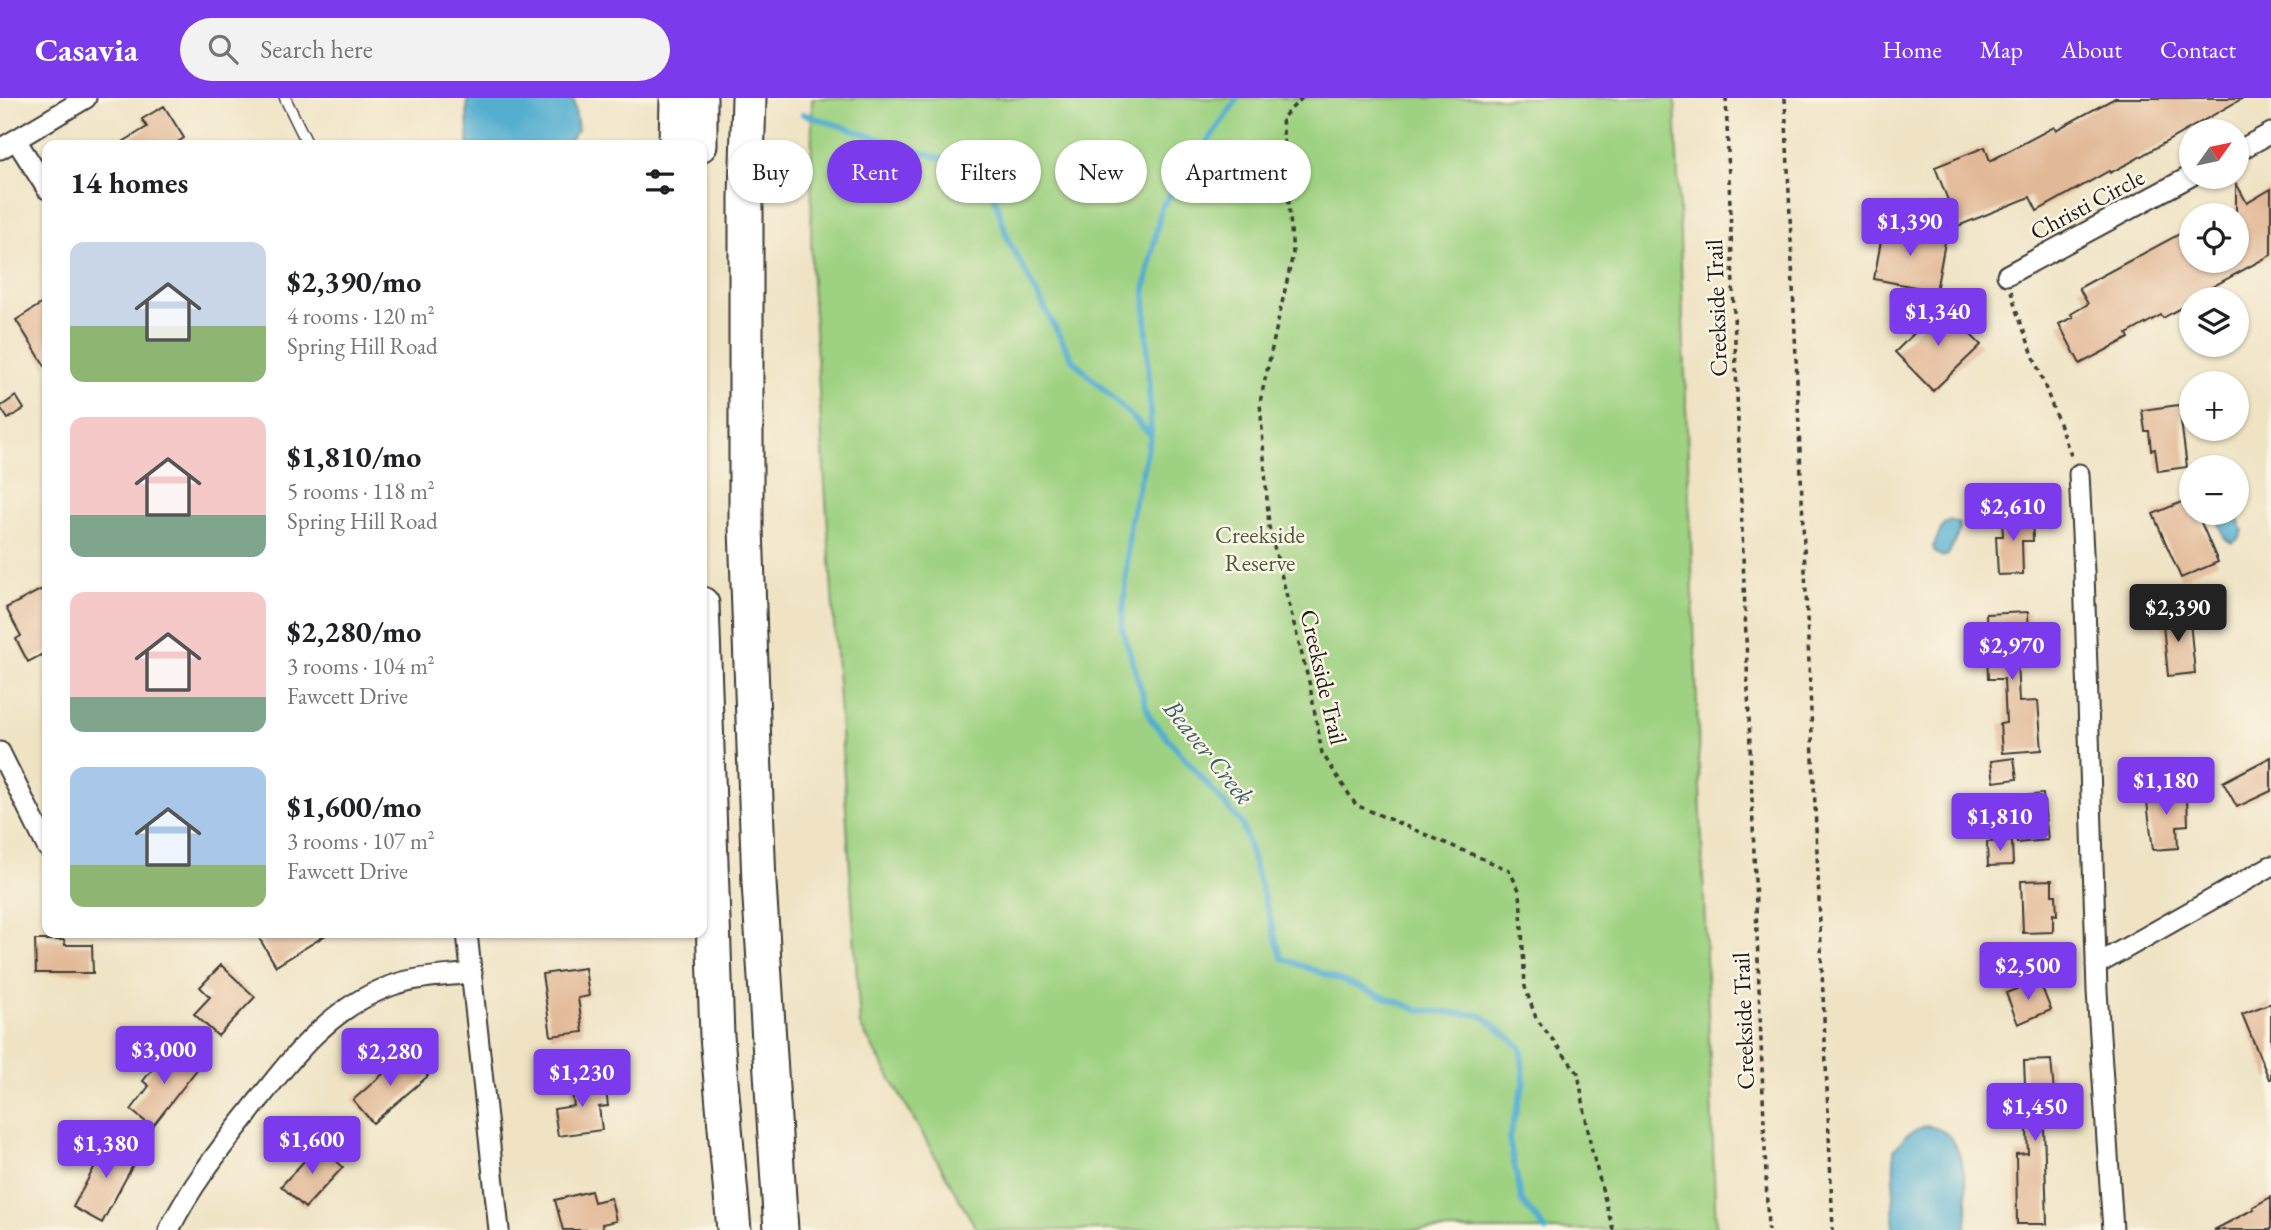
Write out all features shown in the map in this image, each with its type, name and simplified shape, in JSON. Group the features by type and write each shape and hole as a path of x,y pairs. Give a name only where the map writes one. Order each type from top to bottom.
{"highway":[{"path":"676,140 677,98"},
{"path":"700,140 701,98"},
{"path":"749,98 746,197 746,528 759,883 781,1230"},
{"path":"707,739 718,1036 734,1230"}],"street":[{"path":"42,183 8,144 86,98"},
{"path":"2249,145 2271,133"},
{"name":"Christi Circle","path":"2007,275 2179,182"},
{"path":"2079,474 2096,965 2113,1230"},
{"path":"0,752 42,837"},
{"path":"2096,965 2271,866"},
{"path":"468,938 499,1230"},
{"path":"169,1230 222,1146 287,1063 324,1025 371,995 401,983 472,974"}],"lane":[{"path":"285,98 306,140"}],"path":[{"name":"Creekside Trail","path":"1302,98 1282,118 1293,254 1260,402 1269,527 1310,686 1322,753 1356,805 1508,870 1520,892 1525,987 1536,1018 1578,1073 1591,1147 1614,1230"},
{"name":"Creekside Trail","path":"1726,98 1768,1230"},
{"path":"1785,98 1833,1230"},
{"path":"2007,275 2016,310 2079,474"}],"green space":[{"name":"Creekside Reserve","path":"812,98 1675,98 1716,1230 977,1230 860,1025 811,268"}],"water":[{"path":"467,98 570,98 574,101 578,130 569,140 468,140"},
{"path":"1950,520 1959,524 1959,532 1948,555 1943,557 1935,553 1933,547 1943,525"},
{"path":"2220,525 2240,525 2243,531 2240,538 2232,543 2225,539"},
{"path":"1926,1125 1942,1131 1957,1149 1967,1192 1965,1230 1893,1230 1894,1150 1906,1135"}],"building":[{"path":"2115,98 2243,98 2206,119 2179,119 2179,134 2037,211 2030,197 1958,226 1935,167 1985,147 1990,161 2054,127 2056,130"},
{"path":"164,106 184,138 126,140 147,127 142,119"},
{"path":"2236,189 2239,189 2247,203 2236,203"},
{"path":"2271,189 2271,255 2249,267 2247,203"},
{"path":"1884,225 1946,237 1936,291 1874,279"},
{"path":"2179,234 2179,273 2238,273 2212,287 2179,287 2179,309 2163,318 2161,315 2127,334 2129,338 2080,364 2059,324 2073,317 2071,314 2088,304 2079,288"},
{"path":"42,303 42,361 16,320"},
{"path":"1942,306 1981,345 1933,391 1895,352"},
{"path":"16,396 24,409 8,419 0,407"},
{"path":"2179,405 2179,441 2184,441 2185,455 2179,455 2179,468 2158,471 2155,449 2151,450 2149,431 2145,431 2142,410"},
{"path":"2179,503 2179,525 2202,525 2218,562 2181,578 2153,514"},
{"path":"2032,514 2033,541 2022,541 2023,574 1998,575 1996,536 2003,536 2002,515"},
{"path":"42,589 42,655 28,662 16,639 21,636 6,608"},
{"path":"2189,611 2195,673 2168,676 2162,614"},
{"path":"2028,612 2029,637 2016,637 2019,702 2038,701 2042,750 2002,753 2000,724 2006,723 2004,679 1988,679 1986,614"},
{"path":"2271,757 2271,791 2237,807 2223,782"},
{"path":"2014,758 2017,779 1994,782 1991,761"},
{"path":"2175,788 2176,798 2187,797 2188,825 2177,826 2178,848 2153,850 2147,802 2151,802 2149,789"},
{"path":"2043,794 2048,840 2017,843 2012,797"},
{"path":"2012,841 2013,865 1988,866 1987,842"},
{"path":"2052,880 2052,895 2056,895 2057,915 2053,914 2053,932 2023,933 2021,881"},
{"path":"259,938 321,938 276,966"},
{"path":"35,940 64,940 65,945 92,945 93,973 36,973"},
{"path":"221,965 255,997 218,1036 194,1014 210,997 200,987"},
{"path":"585,968 589,996 578,998 583,1032 551,1036 542,974"},
{"path":"2039,980 2051,1010 2018,1024 2006,993"},
{"path":"2271,1003 2271,1079 2269,1079 2242,1014"},
{"path":"171,1046 198,1068 152,1127 131,1110 149,1086 143,1081"},
{"path":"407,1053 428,1076 373,1123 353,1100"},
{"path":"2051,1060 2057,1125 2044,1126 2047,1224 2017,1224 2016,1154 2028,1153 2024,1061"},
{"path":"595,1078 597,1092 606,1090 608,1106 599,1107 602,1130 558,1136 554,1109 574,1106 570,1081"},
{"path":"110,1138 139,1154 102,1223 73,1207"},
{"path":"319,1145 343,1167 305,1208 281,1186"},
{"path":"591,1191 594,1202 611,1198 616,1221 602,1224 603,1230 563,1230 555,1200"},
{"path":"2271,1197 2271,1230 2214,1230 2254,1209 2253,1207"}],"waterway":[{"name":"Beaver Creek","path":"1238,98 1161,208 1145,289 1151,435 1130,523 1122,627 1150,718 1242,824 1282,958 1419,1010 1481,1015 1521,1047 1524,1081 1509,1139 1522,1202 1546,1230"},
{"path":"803,114 987,173 1008,240 1072,359 1151,435"}]}
